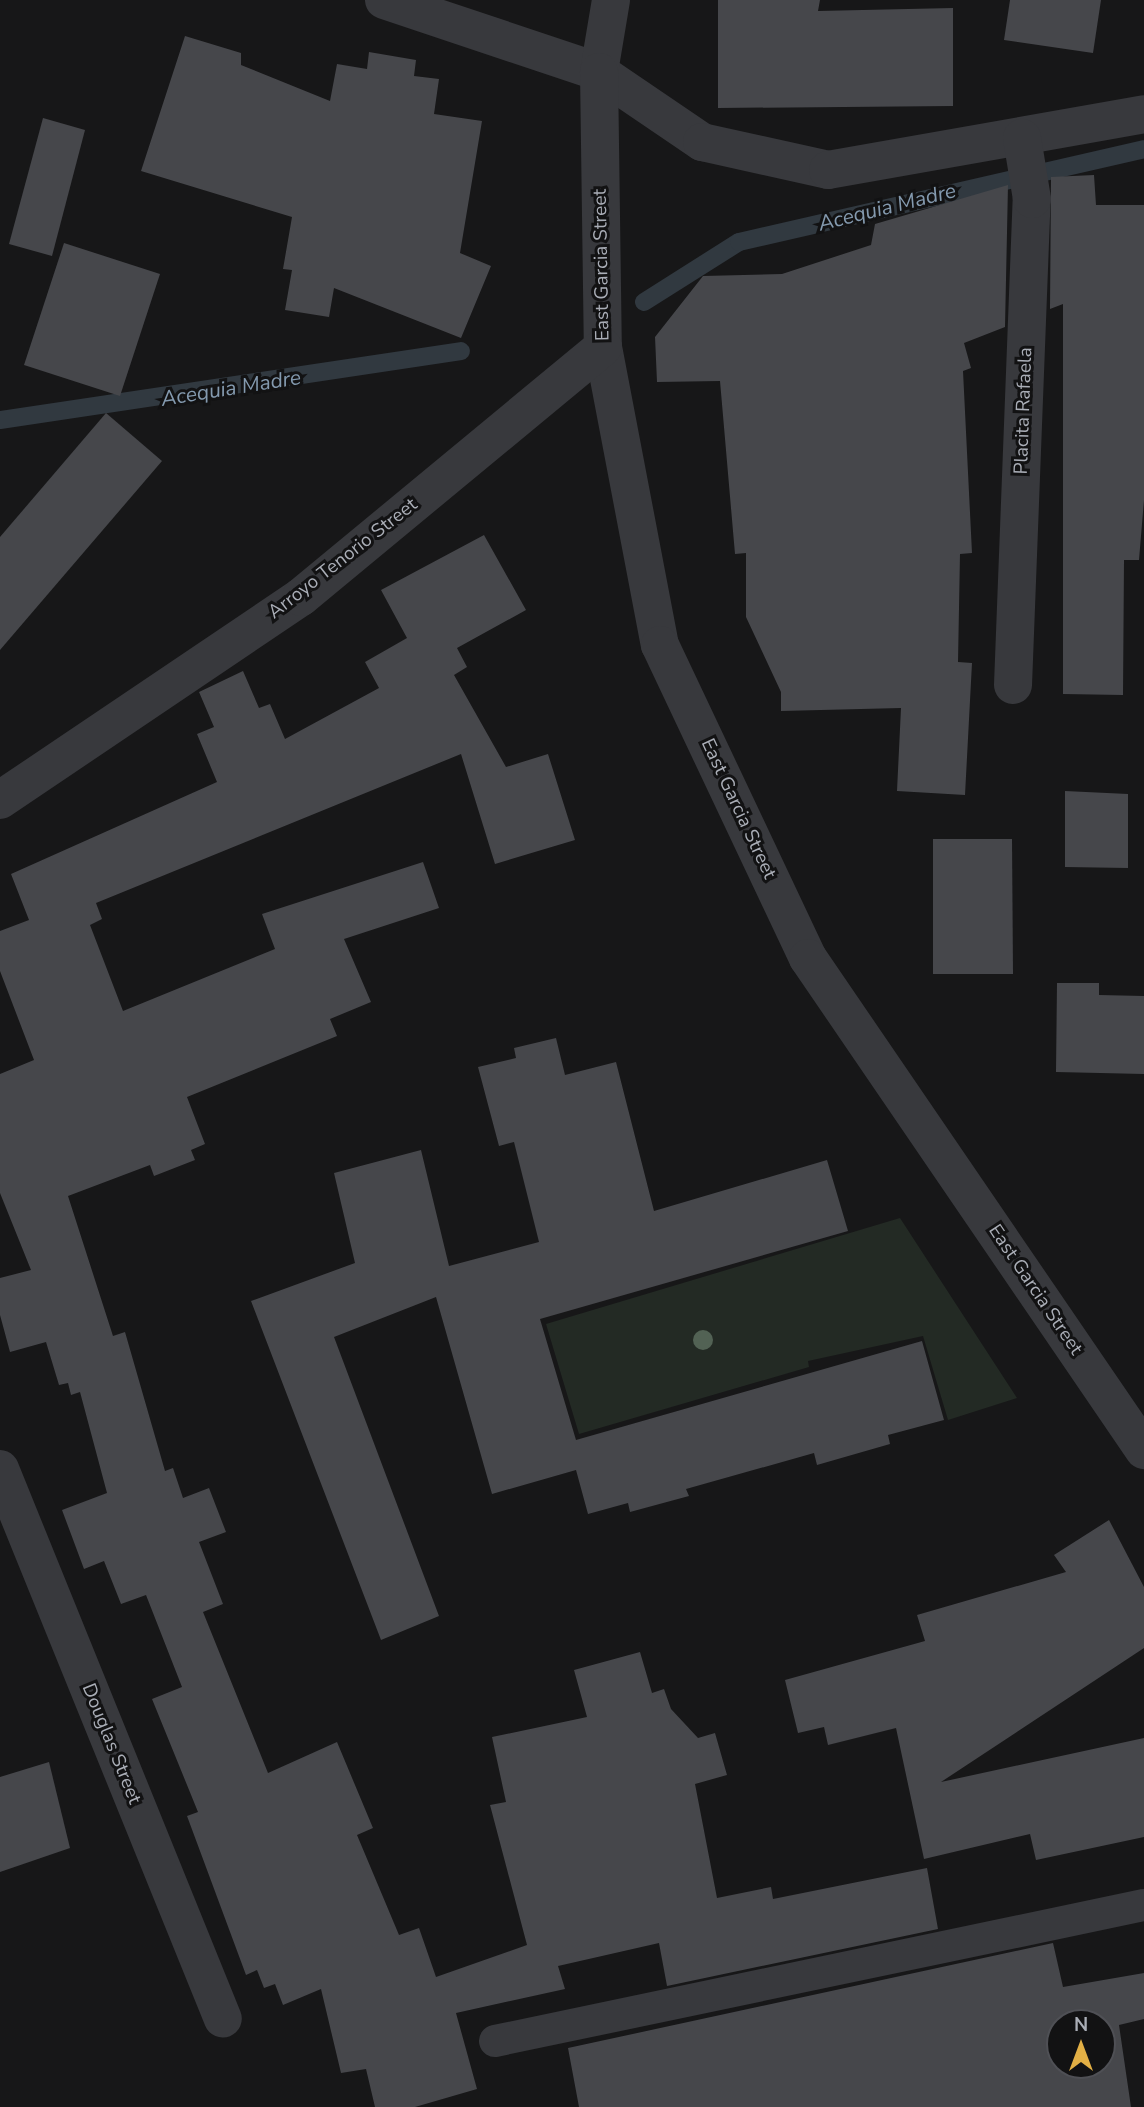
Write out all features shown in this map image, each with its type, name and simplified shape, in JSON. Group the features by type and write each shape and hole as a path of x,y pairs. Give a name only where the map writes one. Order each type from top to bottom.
{"street":[{"path":"384,0 599,72 702,142 828,170 1022,138 1144,114"},
{"name":"East Garcia Street","path":"611,0 599,72 603,347 660,645 808,958 1144,1450"},
{"name":"Placita Rafaela","path":"1013,685 1032,199 1022,138"},
{"name":"Arroyo Tenorio Street","path":"0,800 301,597 603,347"},
{"name":"Douglas Street","path":"0,1469 223,2019"}],"lane":[{"path":"495,2041 1144,1905"}],"shaded area":[{"path":"900,1218 1017,1398 948,1420 923,1336 808,1361 809,1367 579,1434 546,1324"}],"building":[{"path":"718,0 820,0 818,11 953,8 953,106 718,108"},
{"path":"1010,0 1101,0 1093,53 1004,40"},
{"path":"185,36 241,53 241,65 330,101 337,64 367,69 369,52 416,60 414,76 439,79 434,114 482,121 460,253 491,266 461,338 334,288 329,317 285,310 292,270 283,269 292,217 141,171"},
{"path":"43,118 85,130 52,256 9,244"},
{"path":"1094,175 1096,205 1144,205 1144,500 1139,560 1124,560 1123,695 1063,694 1063,304 1050,309 1051,177"},
{"path":"1008,185 1005,327 964,343 971,368 963,371 972,553 960,554 958,662 972,663 965,795 897,791 901,708 781,711 781,692 746,617 746,553 735,554 720,381 657,382 655,337 703,276 782,274 871,245 875,224"},
{"path":"64,243 160,274 120,396 24,365"},
{"path":"106,413 162,461 0,650 0,537"},
{"path":"484,535 526,610 457,648 467,667 454,675 506,767 548,754 575,840 495,864 461,754 96,903 102,919 90,925 123,1011 275,949 262,914 423,862 439,908 344,939 371,1002 330,1019 337,1036 187,1097 205,1144 191,1150 195,1160 154,1176 150,1165 68,1196 113,1336 125,1332 165,1471 173,1468 183,1498 209,1488 226,1532 199,1542 223,1604 203,1612 268,1773 337,1742 373,1828 357,1835 399,1935 419,1928 436,1977 527,1945 490,1805 506,1802 492,1737 587,1717 574,1670 640,1652 652,1693 664,1689 671,1709 698,1738 715,1733 727,1775 695,1784 717,1898 771,1887 773,1899 927,1868 938,1929 667,1986 659,1943 558,1966 565,1989 456,2013 477,2089 415,2107 375,2107 366,2069 341,2073 321,1989 283,2005 275,1984 264,1988 257,1970 246,1975 187,1816 198,1812 152,1699 182,1687 146,1595 121,1604 104,1561 84,1569 62,1510 107,1493 80,1392 71,1395 68,1383 59,1385 46,1342 10,1352 0,1315 0,1278 31,1270 0,1193 0,1074 34,1060 0,971 0,931 29,920 11,874 217,782 197,734 214,727 199,692 243,671 259,708 270,704 285,739 379,688 365,662 407,638 381,590"},
{"path":"1065,791 1128,794 1128,868 1065,867"},
{"path":"933,839 1012,839 1013,974 933,974"},
{"path":"1057,983 1099,983 1099,995 1144,996 1144,1074 1056,1072"},
{"path":"556,1038 565,1075 616,1062 654,1211 827,1160 848,1231 540,1319 576,1440 922,1341 944,1420 888,1435 890,1444 817,1465 814,1453 686,1489 689,1496 630,1512 628,1503 588,1514 576,1470 492,1494 436,1297 334,1337 439,1616 381,1640 251,1301 355,1263 334,1173 421,1150 449,1266 539,1242 514,1142 499,1146 478,1067 516,1058 514,1048"},
{"path":"1109,1520 1144,1587 1144,1648 941,1782 1144,1738 1144,1837 1036,1860 1030,1834 924,1859 896,1728 828,1745 824,1727 798,1733 785,1680 925,1641 917,1615 1066,1572 1054,1555"},
{"path":"49,1762 70,1848 0,1872 0,1777"},
{"path":"1053,1943 1063,1987 1144,1973 1144,2019 1119,2025 1131,2107 579,2107 568,2048"}],"waterway":[{"name":"Acequia Madre","path":"644,302 739,242 1144,149"},
{"name":"Acequia Madre","path":"0,420 461,351"}]}
